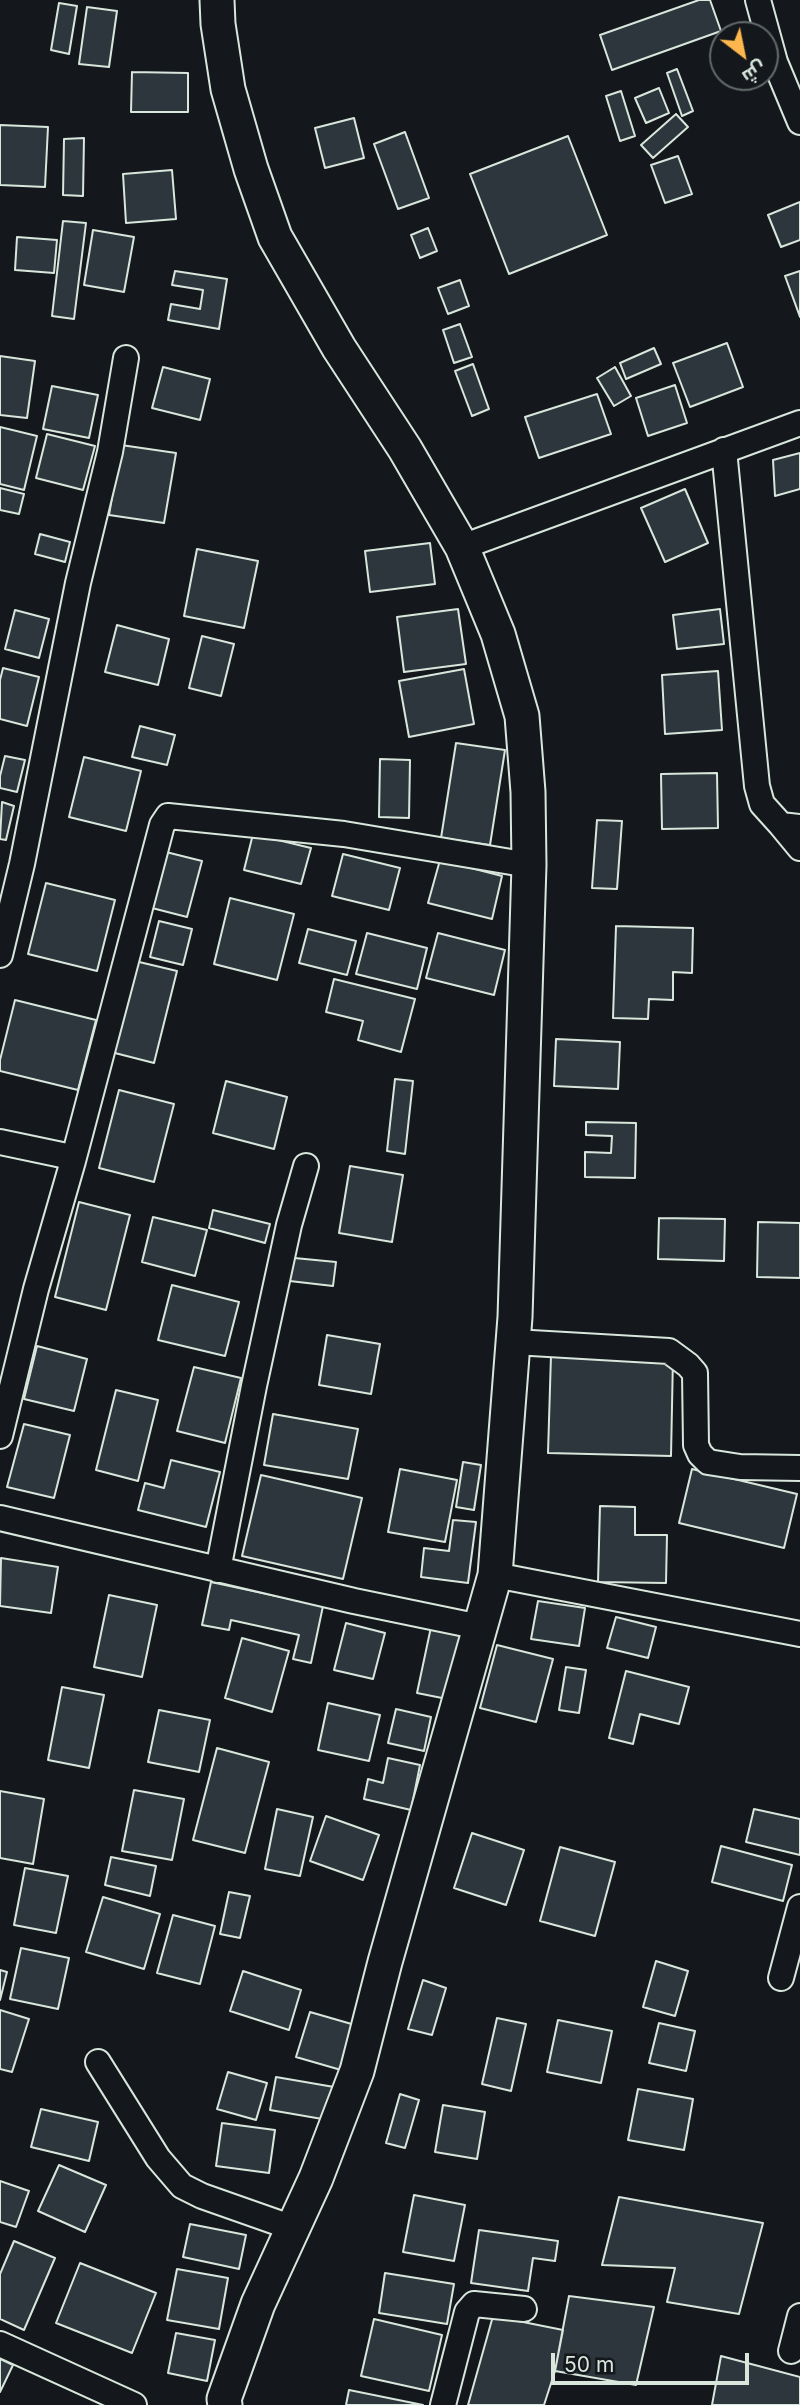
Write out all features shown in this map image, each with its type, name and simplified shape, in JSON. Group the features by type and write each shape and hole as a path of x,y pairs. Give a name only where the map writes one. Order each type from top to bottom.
{"street":[{"path":"217,0 228,89 251,169 275,237 339,348 405,449 462,547 498,634 522,716 528,792 514,1342 495,1575 385,1962 357,2071 316,2178 258,2304 224,2399 225,2405"},
{"path":"758,0 775,62 800,122"},
{"path":"0,955 22,864 78,583 110,452 126,358"},
{"path":"462,547 800,423"},
{"path":"724,450 757,786 762,804 790,826 800,848"},
{"path":"0,1436 36,1289 73,1161 162,825 168,816 344,834 528,865"},
{"path":"0,1142 73,1161"},
{"path":"218,1570 289,1225 306,1166"},
{"path":"514,1342 669,1351 695,1373 696,1445 708,1462 740,1467 800,1468"},
{"path":"0,1518 354,1601 480,1627"},
{"path":"495,1575 800,1634"},
{"path":"781,1978 800,1907"},
{"path":"98,2062 158,2158 181,2186 293,2228"},
{"path":"443,2405 467,2312 474,2304 524,2309"},
{"path":"791,2351 800,2316"},
{"path":"0,2344 134,2405"}],"building":[{"path":"699,0 710,0 717,21 709,21 709,35 612,70 600,35"},
{"path":"59,3 77,6 69,54 51,50"},
{"path":"87,7 117,11 109,67 79,64"},
{"path":"677,69 693,111 682,116 667,73"},
{"path":"132,72 188,73 188,112 131,112"},
{"path":"659,88 669,113 646,123 635,98"},
{"path":"621,91 635,136 620,141 606,96"},
{"path":"676,114 688,127 653,158 641,145"},
{"path":"354,118 364,158 325,168 315,128"},
{"path":"0,125 48,127 45,187 0,185"},
{"path":"405,132 429,198 398,209 374,144"},
{"path":"568,136 607,235 509,274 470,174"},
{"path":"84,138 83,196 63,195 64,139"},
{"path":"678,156 692,194 665,203 651,165"},
{"path":"172,170 176,219 126,223 123,174"},
{"path":"800,202 800,240 781,247 768,215"},
{"path":"63,221 86,223 74,319 52,316"},
{"path":"428,228 437,251 420,258 411,235"},
{"path":"93,230 134,237 124,292 84,285"},
{"path":"17,237 57,240 54,273 15,270"},
{"path":"175,271 227,279 219,329 168,320 171,304 200,309 203,290 172,285"},
{"path":"800,271 800,317 785,276"},
{"path":"460,280 469,306 448,314 438,288"},
{"path":"460,324 472,357 454,363 443,330"},
{"path":"727,343 743,387 690,407 673,363"},
{"path":"654,348 661,364 626,379 620,363"},
{"path":"0,356 35,361 27,418 0,415"},
{"path":"473,364 489,409 472,416 455,371"},
{"path":"163,367 210,379 200,420 152,408"},
{"path":"615,367 631,396 614,406 597,378"},
{"path":"675,385 687,423 648,436 636,398"},
{"path":"52,386 98,395 89,438 43,429"},
{"path":"597,394 611,434 539,458 525,417"},
{"path":"0,427 37,436 24,490 0,484"},
{"path":"47,434 95,446 83,490 36,478"},
{"path":"121,445 176,453 164,523 109,515"},
{"path":"800,453 800,489 775,496 773,460"},
{"path":"0,488 24,494 19,514 0,510"},
{"path":"685,489 708,543 665,562 641,508"},
{"path":"40,534 70,542 65,562 35,554"},
{"path":"430,543 435,584 370,592 365,551"},
{"path":"197,549 258,561 244,628 184,616"},
{"path":"458,609 466,664 404,672 397,617"},
{"path":"720,609 724,644 677,649 673,615"},
{"path":"15,610 49,619 39,658 5,649"},
{"path":"117,625 169,639 158,685 105,672"},
{"path":"202,636 234,644 221,696 189,688"},
{"path":"3,668 39,677 27,726 0,719 0,680"},
{"path":"464,669 474,724 409,737 399,681"},
{"path":"718,671 722,730 665,734 662,675"},
{"path":"140,726 175,735 167,765 132,757"},
{"path":"456,743 505,750 490,845 441,838"},
{"path":"5,756 25,760 17,792 0,788"},
{"path":"84,757 141,771 126,831 69,817"},
{"path":"380,759 410,760 409,818 379,817"},
{"path":"717,773 718,828 662,829 661,774"},
{"path":"2,802 14,806 6,840 0,839"},
{"path":"597,820 622,821 617,889 592,888"},
{"path":"253,834 311,848 301,884 244,870"},
{"path":"166,852 202,861 187,917 152,908"},
{"path":"343,854 400,868 389,910 332,896"},
{"path":"440,860 502,876 492,919 428,903"},
{"path":"46,883 115,900 97,971 28,954"},
{"path":"230,898 294,914 277,980 214,964"},
{"path":"159,921 192,929 183,965 150,957"},
{"path":"616,926 693,928 692,973 673,972 673,1000 649,999 648,1019 613,1018"},
{"path":"308,929 356,941 347,975 299,963"},
{"path":"367,933 427,948 417,989 356,974"},
{"path":"438,933 505,950 494,995 426,978"},
{"path":"135,961 177,971 154,1063 111,1052"},
{"path":"334,979 415,999 401,1052 358,1040 363,1021 326,1012"},
{"path":"15,1000 96,1020 78,1090 0,1071 0,1060"},
{"path":"556,1039 620,1042 618,1089 554,1086"},
{"path":"395,1079 413,1081 405,1154 387,1151"},
{"path":"226,1081 287,1097 274,1149 213,1133"},
{"path":"119,1090 174,1104 154,1182 99,1168"},
{"path":"586,1122 636,1123 635,1178 585,1177 585,1152 611,1153 612,1136 586,1135"},
{"path":"350,1166 403,1175 392,1242 339,1233"},
{"path":"79,1202 130,1215 106,1310 55,1297"},
{"path":"213,1210 270,1224 265,1243 209,1228"},
{"path":"153,1217 207,1230 195,1276 142,1262"},
{"path":"659,1218 725,1219 724,1261 658,1259"},
{"path":"758,1222 800,1223 800,1278 757,1277"},
{"path":"284,1257 336,1262 333,1286 281,1280"},
{"path":"172,1285 239,1302 225,1356 158,1340"},
{"path":"327,1335 380,1344 371,1394 319,1385"},
{"path":"37,1346 87,1359 74,1411 24,1399"},
{"path":"551,1355 673,1357 671,1456 548,1453"},
{"path":"194,1367 241,1378 225,1443 177,1431"},
{"path":"116,1390 158,1400 138,1481 96,1470"},
{"path":"273,1414 358,1429 348,1479 264,1465"},
{"path":"24,1424 70,1435 54,1498 7,1487"},
{"path":"171,1460 220,1472 206,1527 138,1510 145,1483 164,1488"},
{"path":"463,1462 481,1465 474,1510 456,1507"},
{"path":"400,1469 457,1480 445,1542 388,1532"},
{"path":"692,1469 797,1494 784,1548 679,1523"},
{"path":"261,1475 362,1498 343,1579 242,1556"},
{"path":"600,1506 635,1507 635,1535 667,1535 666,1583 598,1582"},
{"path":"453,1520 476,1522 468,1583 421,1577 424,1548 449,1551"},
{"path":"1,1558 58,1567 51,1613 0,1606"},
{"path":"211,1582 323,1606 311,1663 293,1659 299,1635 231,1620 229,1630 202,1625"},
{"path":"109,1595 157,1605 142,1677 94,1667"},
{"path":"538,1601 585,1608 579,1646 531,1639"},
{"path":"616,1617 656,1627 648,1658 607,1648"},
{"path":"346,1623 385,1633 373,1679 334,1670"},
{"path":"431,1627 462,1634 447,1699 417,1693"},
{"path":"242,1638 289,1651 272,1712 225,1698"},
{"path":"497,1645 553,1659 536,1722 480,1708"},
{"path":"566,1667 586,1670 579,1713 559,1710"},
{"path":"626,1671 689,1687 679,1724 640,1714 633,1744 609,1738"},
{"path":"62,1687 104,1695 89,1768 48,1760"},
{"path":"328,1703 380,1715 369,1761 318,1750"},
{"path":"396,1709 431,1717 424,1751 388,1743"},
{"path":"159,1710 210,1720 199,1772 148,1762"},
{"path":"217,1748 269,1762 245,1853 193,1840"},
{"path":"388,1758 420,1765 411,1810 364,1799 368,1779 383,1783"},
{"path":"134,1790 184,1799 172,1860 122,1851"},
{"path":"0,1791 44,1799 33,1864 0,1858"},
{"path":"277,1809 313,1817 300,1876 265,1869"},
{"path":"754,1809 800,1819 800,1855 746,1842"},
{"path":"326,1816 379,1835 363,1880 310,1861"},
{"path":"472,1833 524,1850 506,1905 454,1888"},
{"path":"721,1846 792,1865 783,1901 712,1882"},
{"path":"560,1847 615,1862 595,1936 540,1921"},
{"path":"111,1857 156,1866 150,1896 105,1885"},
{"path":"25,1868 68,1876 56,1933 14,1925"},
{"path":"229,1892 250,1896 240,1938 220,1934"},
{"path":"103,1897 160,1914 144,1969 86,1952"},
{"path":"173,1915 215,1926 200,1984 157,1973"},
{"path":"21,1948 69,1958 58,2009 10,1999"},
{"path":"656,1961 688,1971 675,2016 643,2007"},
{"path":"0,1970 7,1972 0,2000"},
{"path":"243,1971 301,1990 289,2030 230,2011"},
{"path":"423,1980 446,1988 432,2035 408,2029"},
{"path":"0,2010 29,2019 12,2072 0,2069"},
{"path":"310,2012 355,2025 341,2070 296,2057"},
{"path":"497,2018 526,2024 511,2091 482,2084"},
{"path":"558,2020 612,2031 601,2083 547,2072"},
{"path":"659,2023 695,2031 686,2071 649,2063"},
{"path":"228,2072 267,2083 256,2120 217,2109"},
{"path":"276,2077 334,2087 328,2120 270,2110"},
{"path":"638,2089 693,2099 684,2150 628,2140"},
{"path":"400,2094 419,2100 405,2148 386,2143"},
{"path":"443,2105 485,2112 477,2159 435,2152"},
{"path":"41,2109 98,2122 89,2161 31,2147"},
{"path":"222,2123 275,2130 269,2173 216,2166"},
{"path":"59,2165 106,2185 85,2232 38,2211"},
{"path":"0,2181 29,2191 16,2227 0,2222"},
{"path":"414,2195 465,2205 454,2261 403,2252"},
{"path":"619,2197 763,2223 739,2314 667,2302 675,2268 602,2265"},
{"path":"190,2224 246,2235 239,2269 183,2257"},
{"path":"479,2230 558,2241 555,2261 533,2258 528,2291 471,2283"},
{"path":"14,2241 55,2258 24,2330 0,2319 0,2274"},
{"path":"80,2263 156,2293 132,2353 56,2323"},
{"path":"177,2269 228,2278 219,2329 167,2320"},
{"path":"385,2273 454,2284 447,2324 379,2313"},
{"path":"569,2296 654,2307 636,2385 555,2371"},
{"path":"493,2316 563,2330 555,2371 544,2405 468,2405"},
{"path":"374,2319 442,2335 429,2391 361,2376"},
{"path":"176,2333 215,2340 207,2381 168,2373"},
{"path":"721,2356 800,2377 800,2405 712,2405"},
{"path":"0,2359 13,2365 0,2392"},
{"path":"349,2390 423,2405 346,2405"}]}
